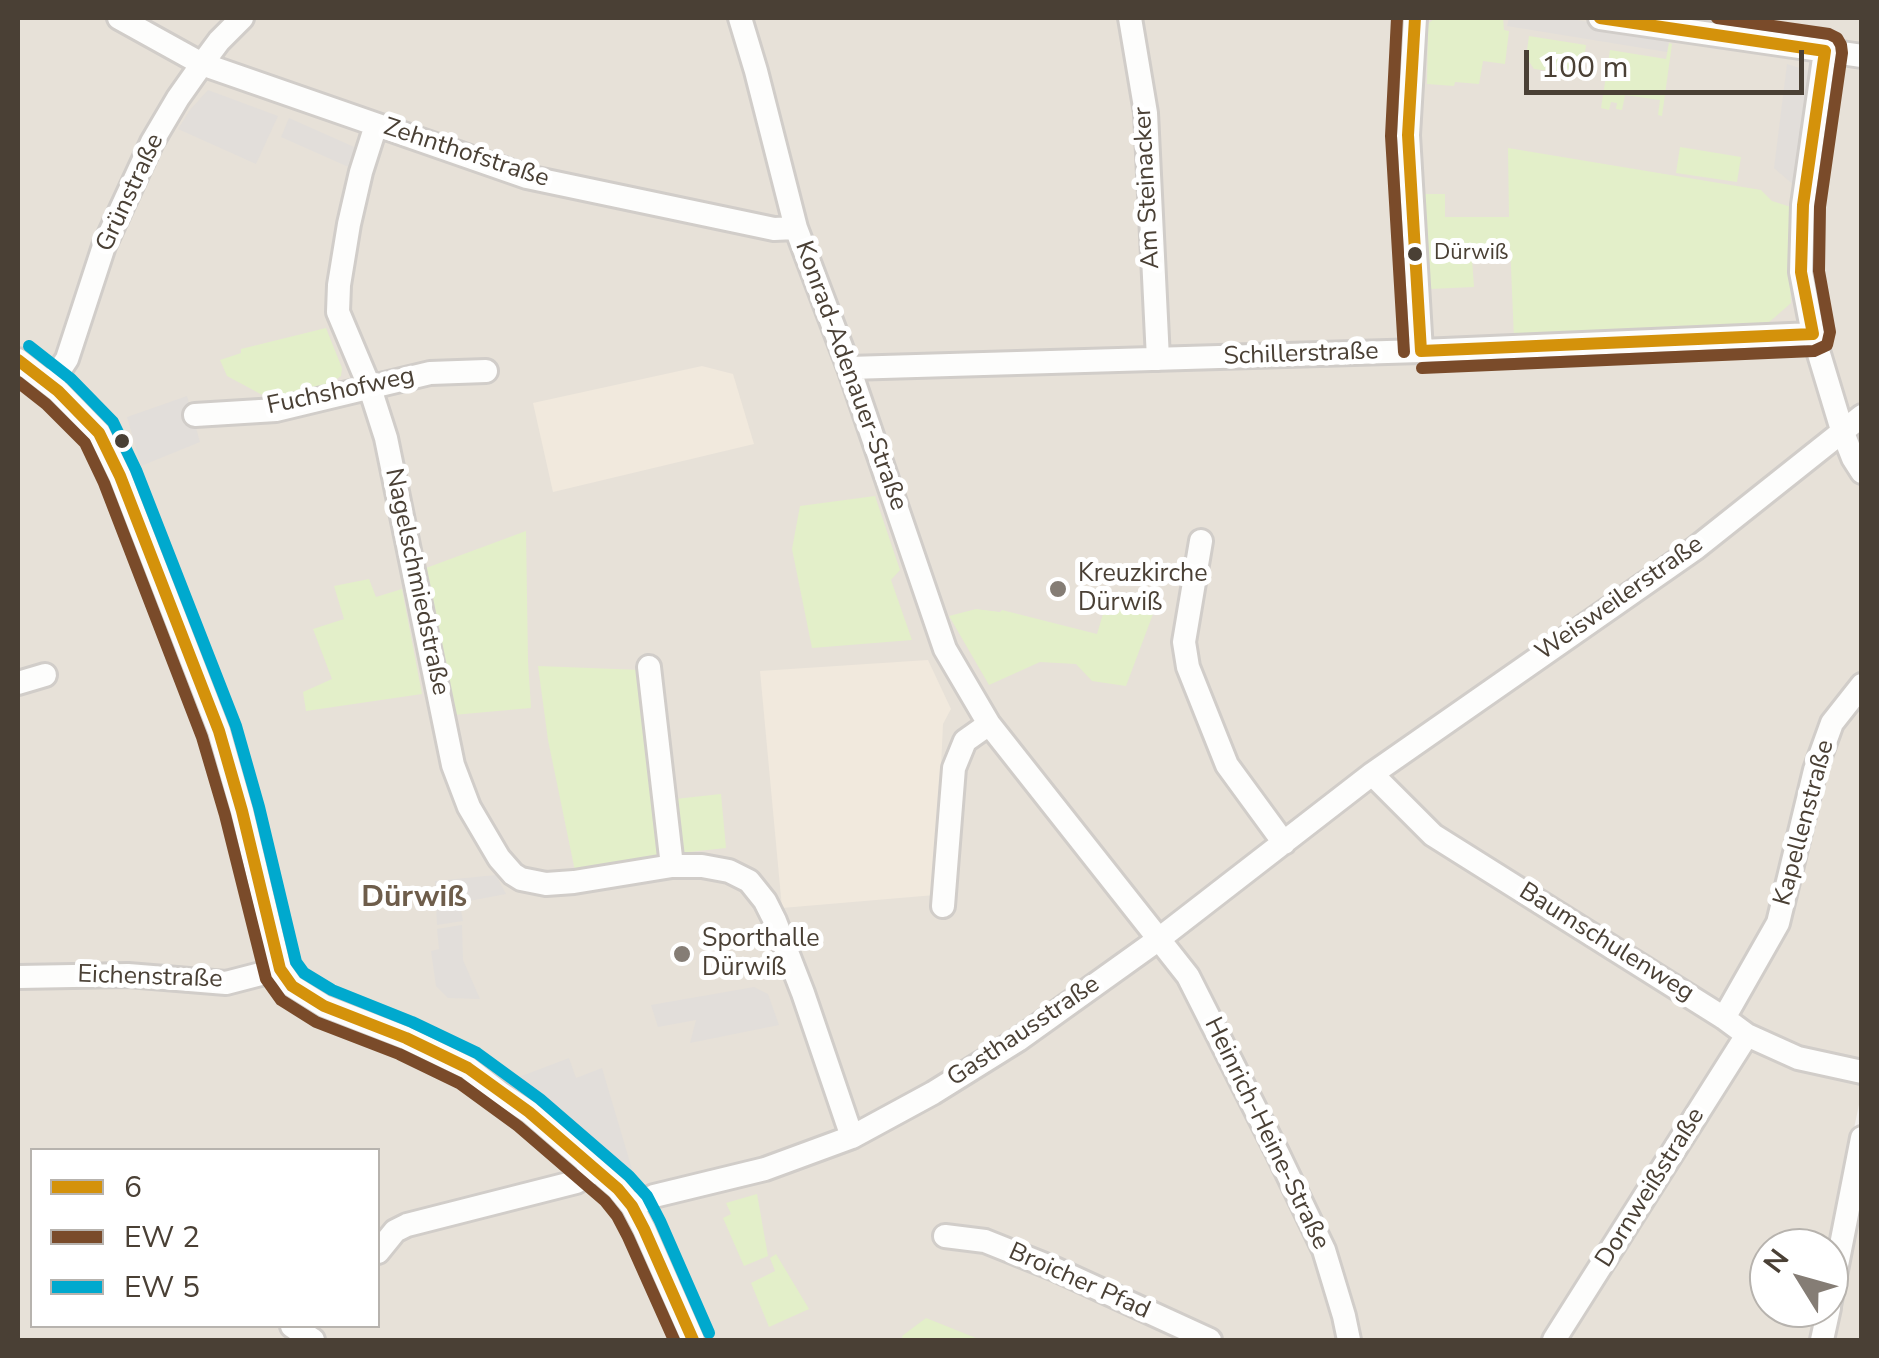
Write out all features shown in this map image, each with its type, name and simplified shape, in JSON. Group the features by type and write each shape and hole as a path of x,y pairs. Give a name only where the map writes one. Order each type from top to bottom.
{"street":[{"name":"Zehnthofstraße","path":"119,18 202,64 527,177 774,229 796,228"},
{"name":"Grünstraße","path":"50,384 66,360 104,246 160,128 219,41 242,18"},
{"name":"Konrad-Adenauer-Straße","path":"740,18 796,228 849,368 945,650 988,724 1159,939"},
{"name":"Am Steinacker","path":"1130,18 1146,113 1158,359"},
{"path":"1414,18 1408,135 1421,351"},
{"path":"1600,18 1708,25 1862,56"},
{"path":"1824,51 1803,205 1801,272 1813,334 1852,423 1853,458 1862,472"},
{"name":"Nagelschmiedstraße","path":"376,124 361,172 338,285 338,312 386,438 454,765 469,807 499,858 521,878 546,884 672,866 702,866 729,871 749,881 765,901 808,1005 852,1137"},
{"name":"Schillerstraße","path":"849,368 1421,351 1813,334"},
{"path":"18,360 50,384 99,432 120,476 218,732 242,810 280,970 292,986 324,1006 406,1038 468,1068 529,1112 618,1189 632,1206 692,1340"},
{"name":"Fuchshofweg","path":"195,414 276,410 430,372 486,371"},
{"name":"Weisweilerstraße","path":"1372,774 1696,548 1852,423"},
{"path":"1201,541 1184,642 1188,667 1226,765 1284,843"},
{"path":"649,667 672,866"},
{"path":"18,683 45,675"},
{"name":"Kapellenstraße","path":"1724,1018 1778,923 1815,770 1832,723 1862,685"},
{"path":"944,906 954,768 965,742 988,724"},
{"name":"Gasthausstraße","path":"632,1206 654,1196 765,1169 852,1137 933,1093 1018,1040 1159,939 1372,774"},
{"name":"Baumschulenweg","path":"1372,774 1433,835 1747,1035 1798,1058 1862,1072"},
{"name":"Heinrich-Heine-Straße","path":"1159,939 1188,976 1324,1250 1348,1340"},
{"name":"Eichenstraße","path":"18,977 128,975 226,983 280,970"},
{"name":"Dornweißstraße","path":"1554,1340 1747,1035"},
{"path":"1844,1228 1862,1138"},
{"path":"380,1250 395,1231 407,1225 576,1182 596,1170"},
{"name":"Broicher Pfad","path":"945,1236 985,1241 1210,1340"}],"shaded area":[{"path":"18,18 1861,18 1861,1095 1833,1228 1749,1228 1749,1328 1818,1328 1815,1340 18,1340"},
{"path":"1509,18 1564,18 1670,35 1667,52 1507,26"},
{"path":"1787,64 1812,72 1795,186 1774,168"},
{"path":"208,90 278,116 256,164 178,129"},
{"path":"289,118 361,150 353,169 281,137"},
{"path":"702,366 733,374 754,444 553,492 533,403"},
{"path":"187,396 200,442 141,466 127,417"},
{"path":"928,660 951,709 943,724 935,895 782,908 760,671"},
{"path":"496,875 506,894 469,901 461,910 463,921 437,925 435,881"},
{"path":"462,925 463,960 480,999 448,998 436,986 431,951 439,949 437,929"},
{"path":"754,987 768,994 779,1025 690,1043 696,1020 658,1027 651,1005"},
{"path":"569,1058 576,1078 602,1068 634,1176 616,1170 523,1091 519,1077"},
{"path":"1862,1184 1861,1340 1831,1340 1833,1328 1849,1328 1849,1249"}],"green space":[{"path":"1435,18 1503,18 1504,30 1509,31 1505,64 1483,61 1479,84 1427,84 1428,28"},
{"path":"1529,36 1586,45 1583,66 1566,73 1534,69 1526,57"},
{"path":"1669,43 1672,44 1662,116 1658,115 1660,100 1625,95 1622,110 1611,102 1609,110 1601,108 1610,50 1666,59"},
{"path":"1680,147 1741,157 1737,182 1676,173"},
{"path":"1508,148 1761,190 1772,201 1791,207 1791,303 1758,332 1514,339 1510,244 1471,245 1474,287 1430,289 1424,194 1445,194 1445,217 1509,217"},
{"path":"326,328 342,368 341,376 326,387 268,398 227,376 220,360 241,353 241,349"},
{"path":"875,496 900,570 891,580 912,640 812,648 792,549 800,506"},
{"path":"526,531 531,708 453,715 426,568"},
{"path":"369,579 376,597 402,589 422,694 306,711 303,692 332,679 313,629 344,619 334,586"},
{"path":"1106,604 1153,614 1126,686 1092,681 1076,664 1040,662 989,685 949,616 976,609 1002,610 1097,634"},
{"path":"538,666 641,670 661,853 658,861 575,871 548,740"},
{"path":"721,794 726,848 680,853 675,799"},
{"path":"757,1194 768,1256 744,1266 723,1218 731,1214 726,1203"},
{"path":"776,1254 809,1309 769,1327 751,1283 775,1271 770,1258"},
{"path":"926,1318 981,1340 903,1340 902,1336"}],"transit line":[{"path":"1397,18 1391,136 1404,352"},
{"name":"6","path":"1415,18 1408,135 1421,351"},
{"name":"6","path":"1600,18 1825,51"},
{"path":"1422,368 1814,351 1827,345 1830,332 1819,271 1820,207 1841,45 1829,34 1717,18"},
{"name":"6","path":"1813,334 1801,272 1803,205 1825,51"},
{"name":"6","path":"1421,351 1813,334"},
{"path":"29,346 71,379 113,422 136,470 236,726 296,962 304,973 332,990 477,1053 540,1099 629,1176 647,1196 660,1221 709,1333"},
{"name":"6","path":"18,360 58,391 99,433 120,476 219,731 280,969 292,986 324,1006 406,1038 468,1068 529,1112 618,1189 644,1229 693,1340"},
{"path":"18,382 85,443 104,483 202,737 266,979 281,1000 316,1022 399,1054 459,1083 518,1126 605,1201 628,1237 674,1340"}],"place":[{"name":"Dürwiß","path":"1415,254"},
{"name":"Kreuzkirche Dürwiß","path":"1058,589"},
{"name":"Sporthalle Dürwiß","path":"682,954"}],"district":[{"name":"Dürwiß","path":"414,899"}]}
